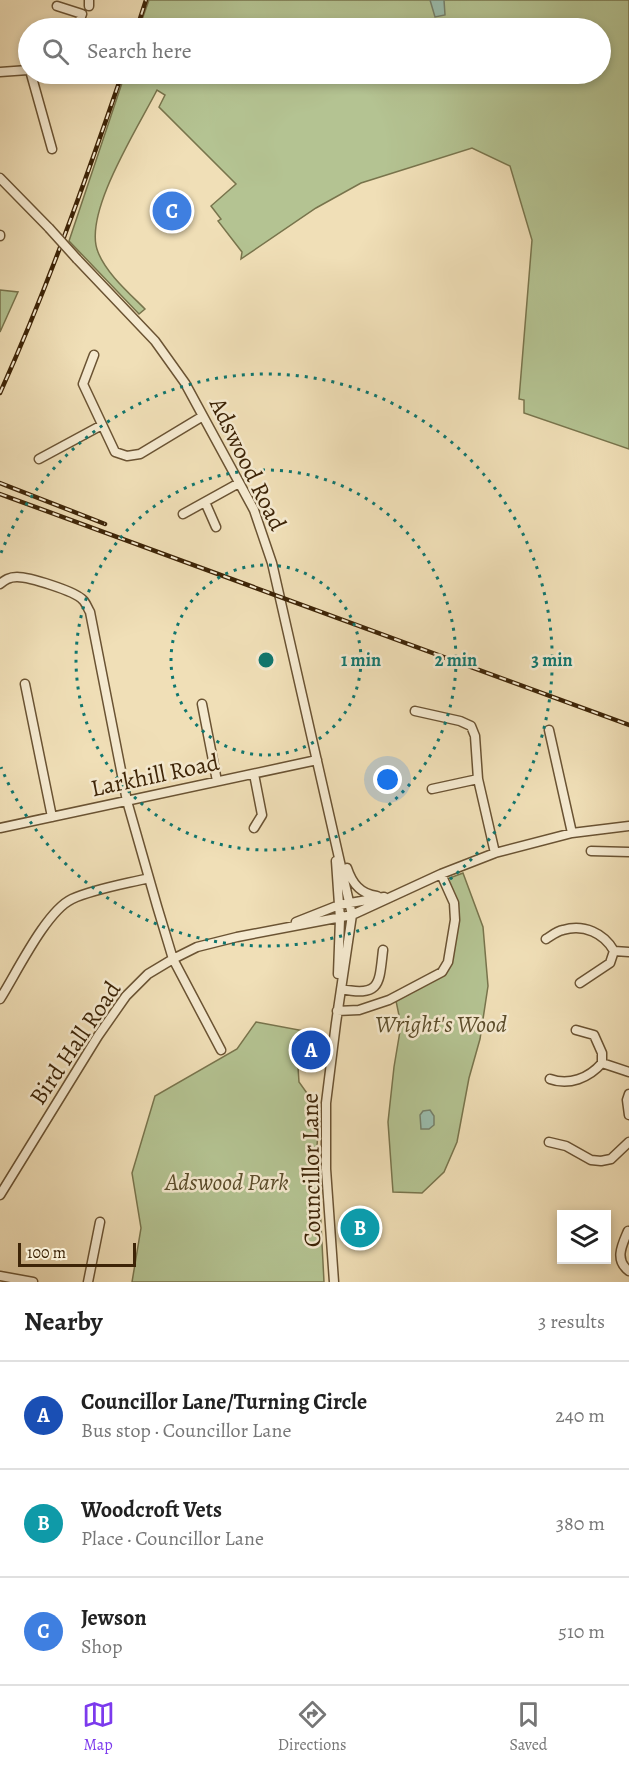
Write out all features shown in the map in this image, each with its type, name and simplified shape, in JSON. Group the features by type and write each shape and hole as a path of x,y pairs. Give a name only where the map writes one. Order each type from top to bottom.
{"street":[{"path":"57,6 82,14 81,18"},
{"path":"0,72 18,72"},
{"path":"33,84 52,149"},
{"name":"Adswood Road","path":"0,178 160,347 185,383 254,510 272,563 352,915"},
{"path":"94,355 83,384 115,452 126,456 140,454 203,416"},
{"path":"39,459 102,425"},
{"path":"183,514 240,483"},
{"path":"204,502 216,527"},
{"path":"0,584 7,578 17,577 76,595 84,601 90,612 127,801 173,959 221,1050"},
{"path":"25,684 52,817"},
{"path":"202,704 217,781"},
{"path":"415,711 460,721 471,726 475,736 478,779 495,854"},
{"path":"549,730 572,833"},
{"name":"Larkhill Road","path":"0,828 317,760"},
{"path":"254,774 262,815 254,828"},
{"path":"432,789 478,779"},
{"name":"Bird Hall Road","path":"0,1195 98,1036 126,996 148,974 173,959 197,947 282,927 340,919 441,874 495,854 572,833 629,826"},
{"name":"Adswood Road","path":"335,833 350,876 357,887 373,896 392,897"},
{"name":"Adswood Road","path":"335,833 340,919"},
{"path":"591,851 629,852"},
{"path":"338,1011 359,1010 389,1000 442,972 448,962 455,920 454,903 441,874"},
{"path":"0,999 56,910 71,899 149,878"},
{"name":"Bird Hall Road","path":"282,927 350,902 392,897"},
{"name":"Councillor Lane","path":"334,1282 326,1169 326,1103 352,915"},
{"name":"Councillor Lane","path":"336,1023 340,919"},
{"path":"546,939 562,930 588,930 608,940 614,951 610,963 580,982"},
{"path":"341,989 366,991 375,987 379,982 383,950"},
{"path":"614,951 629,952"},
{"path":"550,1079 562,1083 568,1082 594,1072 602,1063 602,1053 594,1035 576,1030"},
{"path":"602,1063 629,1072"},
{"path":"629,1094 627,1101 629,1115"},
{"path":"549,1142 566,1146 591,1160 601,1161 611,1159 629,1142"},
{"path":"88,1282 100,1222"},
{"path":"628,1231 620,1249 621,1260 625,1269 629,1271"},
{"path":"0,1276 33,1282"}],"green space":[{"path":"149,0 629,0 629,449 524,413 524,400 519,399 532,240 510,166 472,148 361,183 316,208 241,259 242,252 218,221 221,219 211,206 236,184 159,107 165,95 157,90 115,170 98,216 95,236 98,252 106,268 145,309 139,314 69,241 122,84 611,84 611,18 143,18"},
{"path":"0,290 18,292 0,332"},
{"name":"Wright's Wood","path":"463,873 483,927 488,986 480,1039 469,1078 457,1142 444,1172 422,1193 393,1192 388,1122 401,1025 396,1001 446,974 451,961 458,918 447,879"},
{"name":"Adswood Park","path":"256,1022 326,1035 320,1044 302,1054 298,1067 299,1082 319,1110 317,1147 324,1282 132,1282 141,1228 132,1173 155,1096 237,1049"}],"shaded area":[{"path":"430,0 444,0 445,15 435,17"},
{"path":"430,1110 434,1116 434,1125 429,1129 421,1129 420,1115 423,1111"}],"railway":[{"path":"140,18 146,0"},
{"path":"0,393 65,235 119,84"},
{"path":"0,483 105,524"},
{"path":"0,494 629,725"}],"place":[{"name":"Jewson","path":"172,211"},
{"name":"Councillor Lane/Turning Circle","path":"311,1050"},
{"name":"Woodcroft Vets","path":"360,1228"}]}
